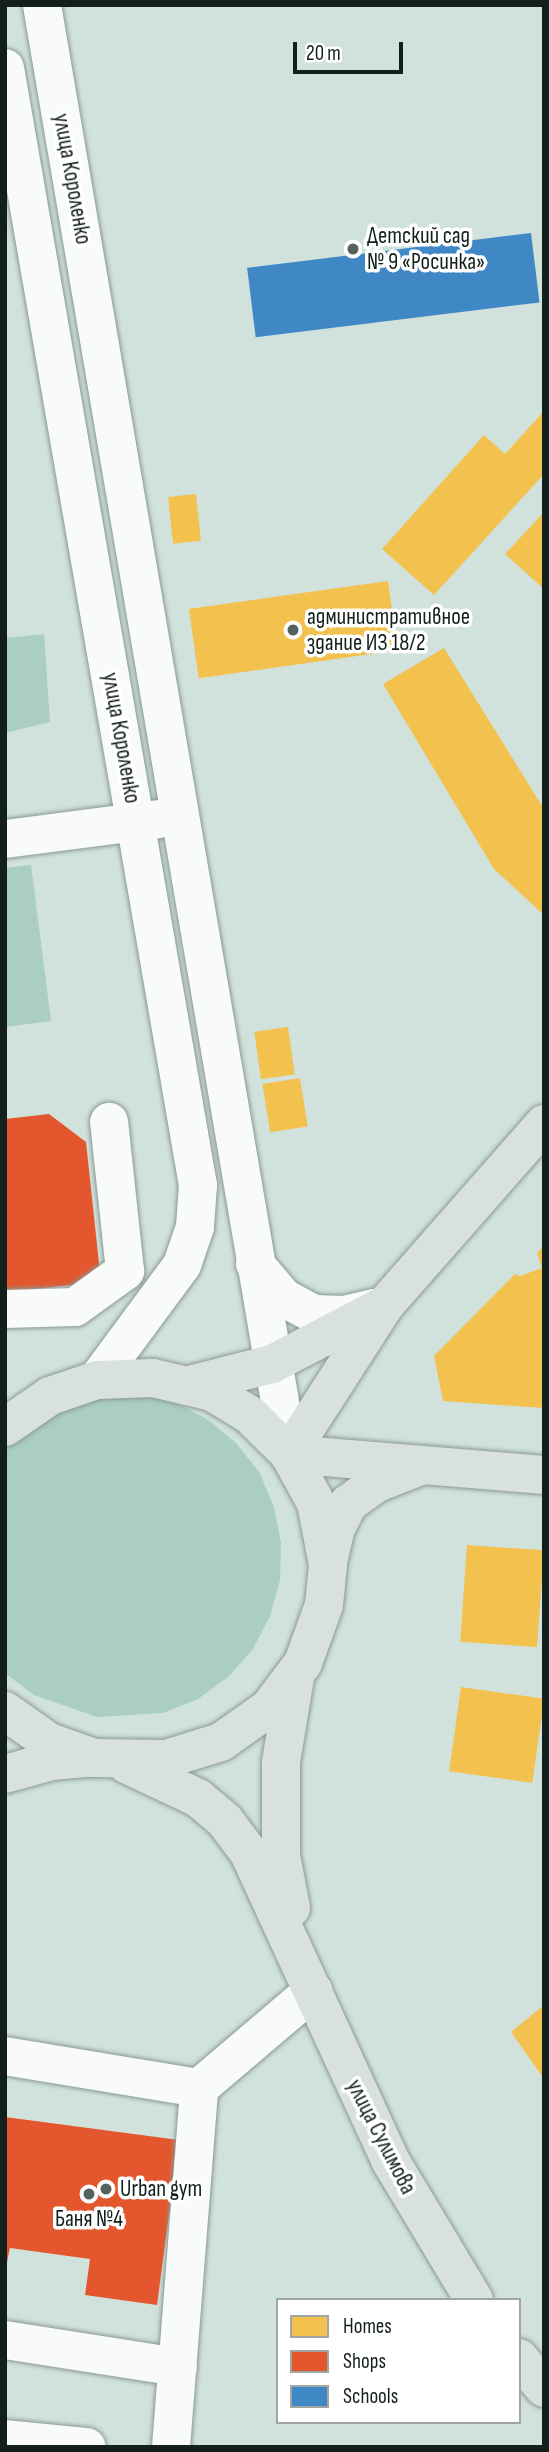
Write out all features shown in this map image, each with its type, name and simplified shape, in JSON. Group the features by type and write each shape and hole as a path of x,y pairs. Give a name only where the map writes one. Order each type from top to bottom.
{"main road":[{"path":"289,1454 385,1306 540,1136"},
{"path":"190,1385 272,1364 385,1306"},
{"path":"13,1415 97,1380 153,1378 190,1385 250,1415 289,1454 316,1503 328,1565"},
{"path":"289,1454 544,1475"},
{"path":"5,1774 52,1761 166,1759 221,1742 269,1708 295,1676 324,1605 328,1565 336,1528 349,1503 377,1483 428,1464"},
{"name":"улица Сулимова","path":"295,1676 281,1762 281,1855 308,1978"},
{"name":"улица Сулимова","path":"5,1711 49,1742 107,1760 198,1798 225,1821 249,1853 390,2160 473,2298"},
{"path":"521,2360 544,2388"}],"street":[{"name":"улица Короленко","path":"42,5 183,816 255,1264 289,1454"},
{"name":"улица Короленко","path":"5,68 136,822 197,1195 195,1227 182,1265 97,1380"},
{"path":"5,839 183,816"},
{"path":"5,1309 75,1307 125,1271 109,1122"},
{"path":"255,1264 284,1298 314,1314 344,1315 385,1306"},
{"path":"171,2447 199,2088 308,1978"},
{"path":"5,2056 199,2088"},
{"path":"5,2340 178,2367"},
{"path":"5,2439 77,2446"}],"green space":[{"path":"44,634 50,722 5,733 5,638"},
{"path":"31,865 51,1021 5,1027 5,868"},
{"path":"138,1394 174,1402 207,1419 236,1443 259,1472 274,1507 281,1543 280,1580 270,1616 253,1649 228,1677 198,1699 163,1713 97,1717 34,1695 5,1673 5,1439 64,1402"}],"building: Homes":[{"path":"544,411 544,474 434,595 382,549 484,435 505,454"},
{"path":"196,494 201,541 173,544 168,497"},
{"path":"544,512 544,589 505,554"},
{"name":"административное здание ИЗ 18/2","path":"388,581 398,650 199,678 189,609"},
{"path":"444,648 544,809 544,915 494,869 383,684"},
{"path":"288,1027 295,1075 261,1079 254,1032"},
{"path":"300,1078 308,1126 270,1132 262,1084"},
{"path":"544,1246 544,1408 443,1401 434,1356 515,1274 520,1276 542,1268 537,1253"},
{"path":"467,1545 544,1550 537,1647 460,1642"},
{"path":"461,1687 544,1699 532,1783 449,1771"},
{"path":"544,2005 544,2079 511,2032"}],"building: Shops":[{"path":"49,1114 86,1142 101,1282 5,1292 5,1119"},
{"name":"Баня №4","path":"5,2117 179,2140 157,2305 85,2295 90,2259 10,2248 5,2271"}],"building: Schools":[{"path":"531,233 540,302 256,337 247,268"}],"place":[{"name":"Детский сад № 9 «Росинка»","path":"353,249"},
{"name":"административное здание ИЗ 18/2","path":"293,630"},
{"name":"Urban gym","path":"106,2189"},
{"name":"Баня №4","path":"89,2194"}]}
